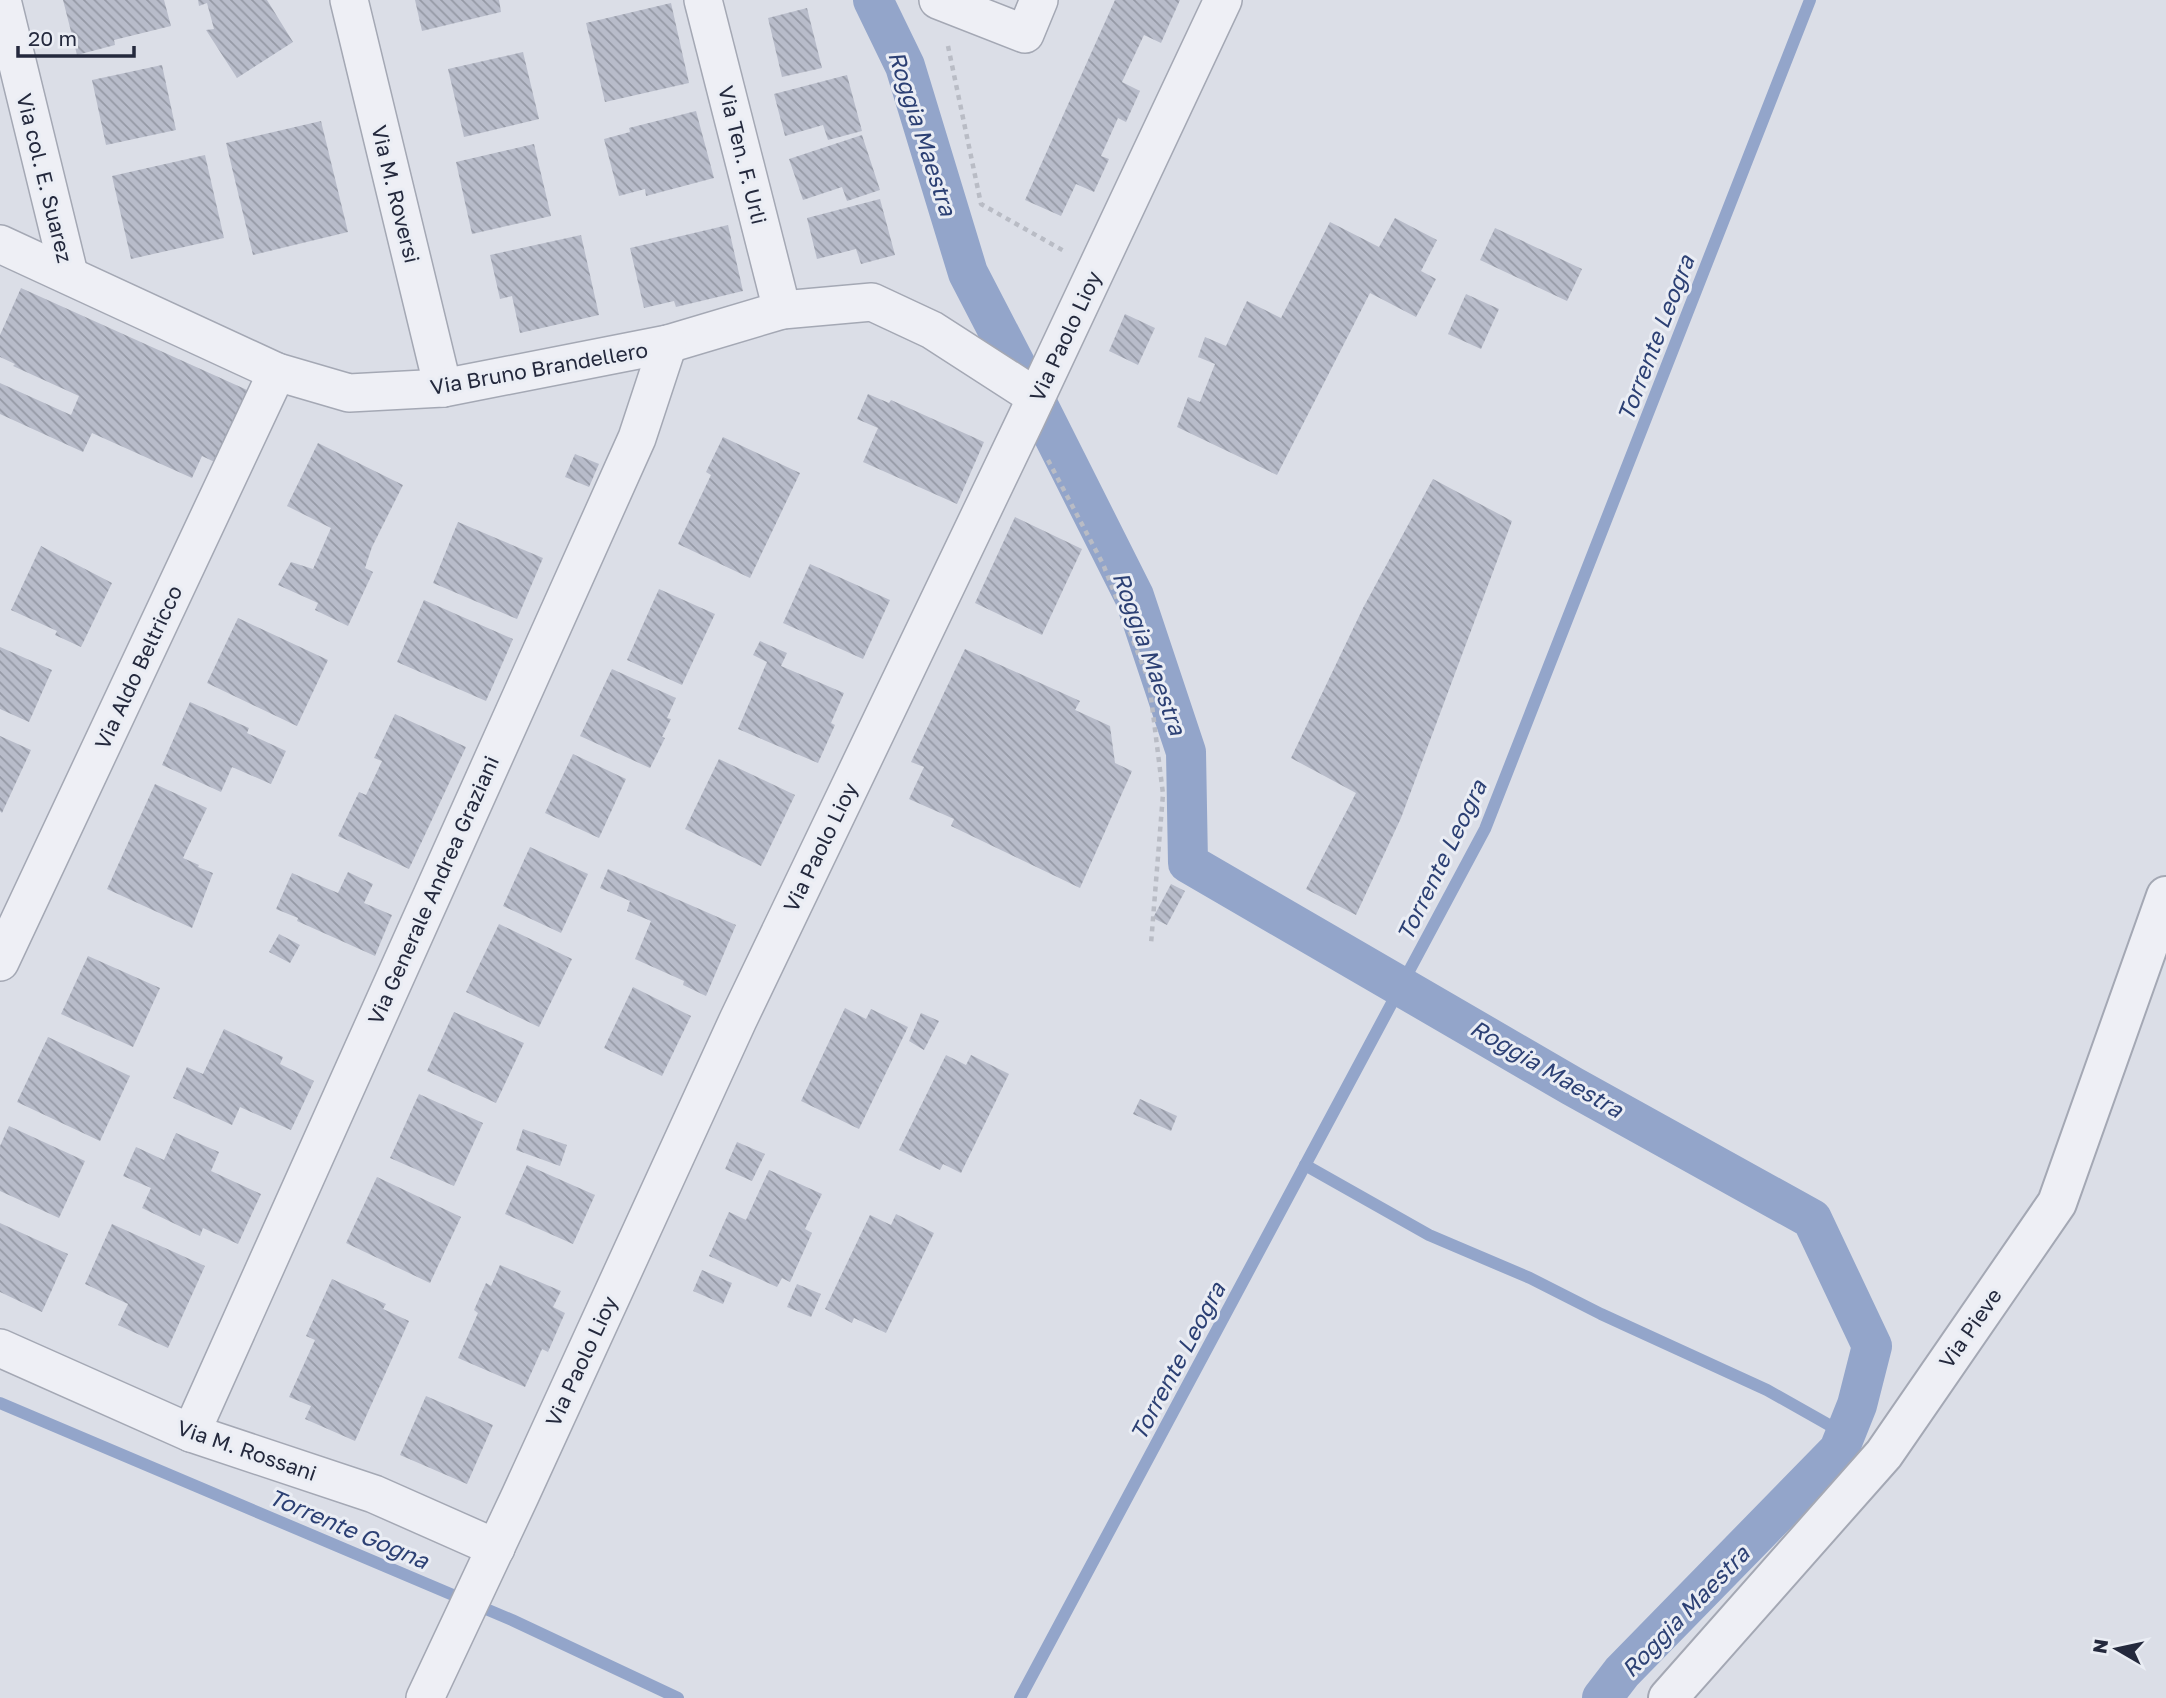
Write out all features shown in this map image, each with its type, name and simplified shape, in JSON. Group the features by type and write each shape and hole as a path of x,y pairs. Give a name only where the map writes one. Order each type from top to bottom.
{"street":[{"name":"Via col. E. Suarez","path":"2,0 69,274"},
{"name":"Via M. Roversi","path":"349,0 443,388"},
{"name":"Via Ten. F. Urli","path":"703,0 782,310"},
{"path":"938,0 1025,34 1039,0"},
{"name":"Via Paolo Lioy","path":"425,1698 738,1020 1223,0"},
{"name":"Via Bruno Brandellero","path":"0,244 276,372 349,393 443,388 668,344 782,310 872,302 932,330 1031,408"},
{"name":"Via Generale Andrea Graziani","path":"191,1433 637,438 668,344"},
{"name":"Via Aldo Beltricco","path":"0,962 276,372"},
{"name":"Via Pieve","path":"1668,1698 1884,1454 2057,1203 2166,896"},
{"name":"Via M. Rossani","path":"0,1348 191,1433 374,1494 489,1563"}],"path":[{"path":"938,0 981,204 1067,253 1103,256"},
{"path":"1031,408 1103,564 1149,681 1163,794 1151,944"}],"building":[{"path":"63,0 164,0 171,26 114,40 115,45 77,55"},
{"path":"198,0 267,0 293,42 237,78 206,30 214,29 207,3 199,6"},
{"path":"415,0 499,0 501,12 422,31"},
{"path":"1115,0 1180,0 1161,43 1144,35 1122,82 1140,91 1126,122 1118,118 1101,156 1109,159 1094,192 1076,184 1061,216 1025,200"},
{"path":"671,3 689,83 605,102 586,23"},
{"path":"807,8 822,68 782,77 768,18"},
{"path":"523,52 539,119 464,137 448,69"},
{"path":"162,65 176,130 106,145 92,80"},
{"path":"847,75 862,131 828,140 823,125 785,136 774,94"},
{"path":"696,111 714,178 646,196 645,189 619,196 604,139 630,132 629,128"},
{"path":"321,121 348,232 253,255 226,143"},
{"path":"862,135 880,190 847,201 842,187 803,200 789,159"},
{"path":"534,144 551,216 472,234 456,162"},
{"path":"205,155 224,238 131,259 112,176"},
{"path":"880,199 895,255 861,264 856,249 817,259 807,218"},
{"path":"1395,218 1437,240 1421,271 1436,279 1416,317 1370,293 1277,475 1177,427 1188,397 1200,402 1215,364 1198,357 1205,337 1226,346 1247,301 1281,318 1330,222 1379,247"},
{"path":"728,225 743,291 676,307 674,301 644,308 630,248"},
{"path":"1495,228 1582,269 1567,301 1480,260"},
{"path":"581,235 599,315 520,333 512,296 500,299 490,255"},
{"path":"21,288 258,395 225,467 202,456 192,478 92,433 83,452 0,414 0,383 71,415 79,396 13,366 15,364 0,357 0,335"},
{"path":"1466,294 1499,309 1481,349 1448,334"},
{"path":"1125,314 1155,328 1138,365 1109,351"},
{"path":"868,394 889,403 891,400 984,442 957,504 863,462 878,428 857,419"},
{"path":"723,437 800,473 750,578 678,544 711,475 706,472"},
{"path":"318,443 403,485 372,547 365,568 373,572 348,626 315,610 318,603 278,585 291,562 313,569 331,528 287,506"},
{"path":"575,454 599,464 589,487 565,477"},
{"path":"1433,479 1512,521 1401,818 1356,915 1306,889 1356,793 1291,758 1363,608"},
{"path":"1015,517 1082,549 1042,635 975,603"},
{"path":"458,522 543,558 517,619 433,583"},
{"path":"41,546 112,583 81,647 55,635 57,631 11,610"},
{"path":"810,564 890,600 863,659 783,623"},
{"path":"659,589 715,614 682,685 627,660"},
{"path":"424,600 513,639 486,701 397,662"},
{"path":"238,618 328,660 297,726 207,683"},
{"path":"760,641 787,653 781,666 844,693 831,723 835,725 818,763 738,729 767,662 753,655"},
{"path":"0,647 52,670 29,722 0,709"},
{"path":"965,649 1080,701 1075,710 1110,726 1115,763 1132,771 1080,888 951,826 954,819 909,799 924,767 911,762"},
{"path":"612,669 676,698 667,718 671,719 662,737 665,738 650,768 580,736"},
{"path":"190,702 249,728 247,733 286,751 271,784 232,767 221,792 162,765"},
{"path":"395,714 466,747 409,869 338,836 359,792 366,795 382,761 374,758"},
{"path":"0,736 31,750 2,813 0,811"},
{"path":"573,754 626,779 599,838 545,813"},
{"path":"719,759 795,795 761,866 685,829"},
{"path":"155,784 207,808 183,858 213,873 192,928 107,889"},
{"path":"530,847 588,874 561,933 503,906"},
{"path":"608,869 736,925 706,996 683,985 684,981 635,959 651,921 627,911 630,901 600,888"},
{"path":"348,872 373,884 364,903 392,915 375,956 276,909 292,873 338,893"},
{"path":"1171,884 1185,891 1167,925 1153,918"},
{"path":"499,924 572,959 539,1027 466,992"},
{"path":"279,934 300,945 290,963 269,952"},
{"path":"88,956 160,988 133,1047 61,1014"},
{"path":"633,987 691,1016 662,1076 604,1048"},
{"path":"845,1008 866,1019 871,1009 908,1027 859,1129 801,1101"},
{"path":"454,1012 524,1043 496,1103 427,1071"},
{"path":"921,1013 939,1021 924,1050 909,1041"},
{"path":"224,1029 283,1057 280,1064 314,1081 291,1130 240,1107 232,1125 173,1098 187,1067 203,1074"},
{"path":"48,1037 130,1076 100,1141 17,1102"},
{"path":"946,1055 966,1065 971,1055 1009,1074 961,1173 943,1164 940,1170 899,1150"},
{"path":"419,1094 483,1123 454,1186 390,1158"},
{"path":"1140,1099 1177,1116 1171,1131 1133,1114"},
{"path":"9,1126 85,1161 59,1218 0,1191 0,1146"},
{"path":"523,1129 567,1145 560,1166 516,1150"},
{"path":"176,1133 219,1152 211,1171 261,1194 238,1244 203,1228 200,1236 142,1208 151,1188 123,1176 136,1147 164,1160"},
{"path":"737,1142 765,1154 752,1181 725,1169"},
{"path":"527,1165 595,1195 573,1244 505,1214"},
{"path":"769,1170 822,1194 805,1229 812,1233 790,1282 782,1278 777,1287 709,1256 729,1212 746,1220"},
{"path":"377,1177 461,1217 430,1283 346,1243"},
{"path":"896,1214 934,1233 886,1333 854,1318 852,1323 825,1309 870,1215 891,1225"},
{"path":"0,1223 68,1254 42,1312 0,1292"},
{"path":"112,1224 205,1266 168,1348 118,1325 128,1304 85,1284"},
{"path":"500,1265 561,1291 553,1307 565,1313 548,1352 542,1349 525,1387 458,1358 478,1313 474,1310 486,1283 491,1286"},
{"path":"702,1270 732,1283 723,1304 693,1291"},
{"path":"332,1279 386,1304 383,1309 409,1321 355,1441 305,1419 311,1406 289,1397 315,1340 306,1336"},
{"path":"797,1284 821,1294 811,1317 787,1307"},
{"path":"426,1396 493,1425 467,1484 400,1455"}],"waterway":[{"name":"Roggia Maestra","path":"873,0 905,66 968,273 1024,381"},
{"name":"Torrente Leogra","path":"1020,1698 1485,829 1810,0"},
{"name":"Roggia Maestra","path":"1040,409 1134,596 1186,752 1188,863 1572,1086 1812,1219 1872,1346 1857,1405 1839,1450 1622,1672 1602,1698"},
{"path":"1305,1165 1429,1235 1530,1278 1601,1314 1767,1390 1845,1434"},
{"name":"Torrente Gogna","path":"0,1403 512,1620 678,1698"}]}
